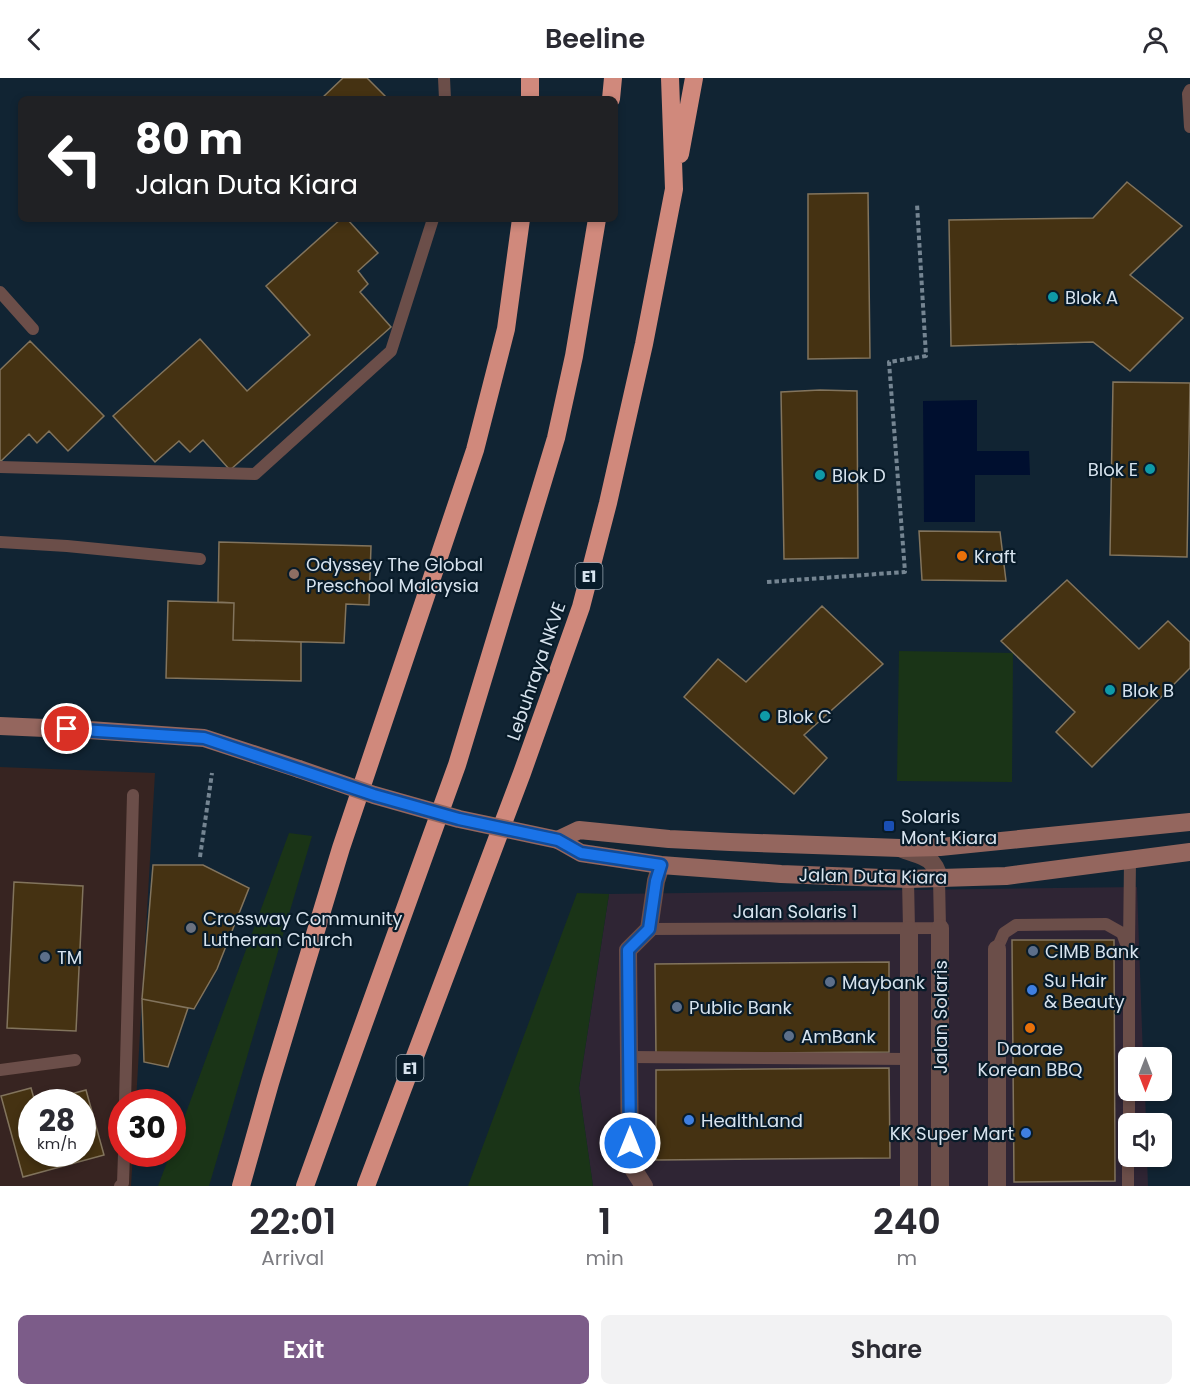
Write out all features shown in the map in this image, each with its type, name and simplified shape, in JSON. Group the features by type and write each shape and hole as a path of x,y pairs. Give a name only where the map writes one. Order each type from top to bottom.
{"highway":[{"path":"530,78 530,96"},
{"path":"611,96 613,78"},
{"name":"Lebuhraya NKVE","path":"366,1186 522,773 581,607 608,503 644,344 674,189 670,78"},
{"path":"674,189 694,78"},
{"path":"241,1186 341,848 475,450 506,329 520,222"},
{"path":"305,1186 457,765 556,438 574,356 596,222"}],"main road":[{"name":"Jalan Duta Kiara","path":"0,726 204,738 374,795 459,819 558,840 581,853 661,865 781,874 908,879 1006,876 1190,852"},
{"name":"Jalan Duta Kiara","path":"558,840 579,830 669,839 900,848 940,847 1190,822"}],"street":[{"path":"908,879 911,865 940,847"},
{"path":"900,848 931,860 936,865 939,878"},
{"path":"644,1186 630,1164 628,950 649,929 656,881 661,865"},
{"name":"Jalan Solaris","path":"940,928 940,1186"},
{"name":"Jalan Solaris","path":"909,930 909,1186"},
{"path":"997,949 997,1186"}],"lane":[{"path":"444,78 445,96"},
{"path":"1190,90 1188,94 1190,127"},
{"path":"0,467 255,474 391,351 433,222"},
{"path":"0,292 33,329"},
{"path":"0,542 200,559"},
{"path":"125,1089 133,795"},
{"path":"1129,1047 1130,861"},
{"name":"Jalan Solaris","path":"939,878 940,928"},
{"name":"Jalan Solaris","path":"908,879 909,930"},
{"path":"997,949 1004,933 1016,925 1106,924 1122,933 1129,952"},
{"name":"Jalan Solaris 1","path":"649,929 909,930 940,928"},
{"path":"629,1058 909,1059"},
{"path":"0,1070 75,1060"},
{"path":"120,1186 123,1183 124,1167"},
{"path":"1128,1167 1128,1186"}],"path":[{"path":"767,582 905,572 889,362 926,356 917,204"},
{"path":"200,857 212,773"}],"shaded area":[{"path":"0,767 155,773 137,1089 108,1089 108,1167 132,1167 131,1186 0,1186"},
{"name":"Solaris Mont Kiara","path":"1137,887 1143,1047 1118,1047 1118,1101 1145,1101 1146,1113 1118,1113 1118,1167 1147,1167 1148,1186 593,1186 579,1088 609,894"}],"green space":[{"path":"899,651 1013,653 1012,782 897,781"},
{"path":"289,833 312,836 209,1186 158,1186 165,1167 186,1167 186,1113"},
{"path":"577,893 609,894 579,1088 593,1186 468,1186"}],"water":[{"path":"977,400 977,451 1029,451 1030,475 975,475 975,522 924,522 923,401"}],"building":[{"path":"343,78 367,78 385,96 324,96"},
{"name":"Blok A","path":"1127,182 1182,226 1130,275 1183,318 1130,371 1093,342 951,346 949,220 1093,218"},
{"path":"868,193 870,358 808,359 808,194"},
{"path":"338,222 350,222 378,253 358,271 368,284 360,292 391,327 230,470 203,440 190,452 179,441 155,462 113,416 200,339 247,391 310,335 266,286"},
{"path":"30,341 104,416 68,451 49,431 37,443 29,434 0,462 0,370"},
{"name":"Blok E","path":"1113,382 1190,383 1187,557 1110,555"},
{"name":"Blok D","path":"857,391 858,558 784,559 781,392"},
{"name":"Kraft","path":"919,531 1000,532 1006,581 922,580"},
{"name":"Odyssey The Global Preschool Malaysia","path":"219,542 371,546 369,605 346,604 344,643 233,640 234,603 218,602"},
{"name":"Blok B","path":"1067,580 1139,649 1168,621 1190,642 1190,668 1092,767 1056,732 1075,712 1001,641"},
{"path":"168,601 234,603 233,640 301,642 301,681 166,678"},
{"name":"Blok C","path":"822,606 883,664 804,735 827,758 794,794 684,697 718,659 746,682"},
{"name":"Crossway Community Lutheran Church","path":"153,865 203,865 249,888 217,969 194,1009 142,999"},
{"name":"TM","path":"14,882 83,886 76,1031 7,1028"},
{"path":"1012,940 1114,940 1115,1181 1014,1182"},
{"path":"889,962 889,1052 656,1054 655,964"},
{"path":"142,999 188,1008 168,1067 144,1062"},
{"path":"889,1068 890,1158 656,1160 656,1070"},
{"path":"18,1091 18,1159 1,1096"},
{"path":"96,1126 104,1155 96,1157"},
{"path":"20,1167 60,1167 23,1177"}],"place":[{"name":"Blok A","path":"1053,297"},
{"name":"Blok E","path":"1150,469"},
{"name":"Blok D","path":"820,475"},
{"name":"Kraft","path":"962,556"},
{"name":"Odyssey The Global Preschool Malaysia","path":"294,574"},
{"name":"Blok B","path":"1110,690"},
{"name":"Blok C","path":"765,716"},
{"name":"Solaris Mont Kiara","path":"889,826"},
{"name":"Crossway Community Lutheran Church","path":"191,928"},
{"name":"CIMB Bank","path":"1033,951"},
{"name":"TM","path":"45,957"},
{"name":"Maybank","path":"830,982"},
{"name":"Su Hair & Beauty","path":"1032,990"},
{"name":"Public Bank","path":"677,1007"},
{"name":"Daorae Korean BBQ","path":"1030,1028"},
{"name":"AmBank","path":"789,1036"},
{"name":"HealthLand","path":"689,1120"},
{"name":"KK Super Mart","path":"1026,1133"}],"route":[{"path":"67,729 204,738 374,795 459,819 558,840 581,853 661,865 656,881 649,929 628,950 630,1143"}]}
